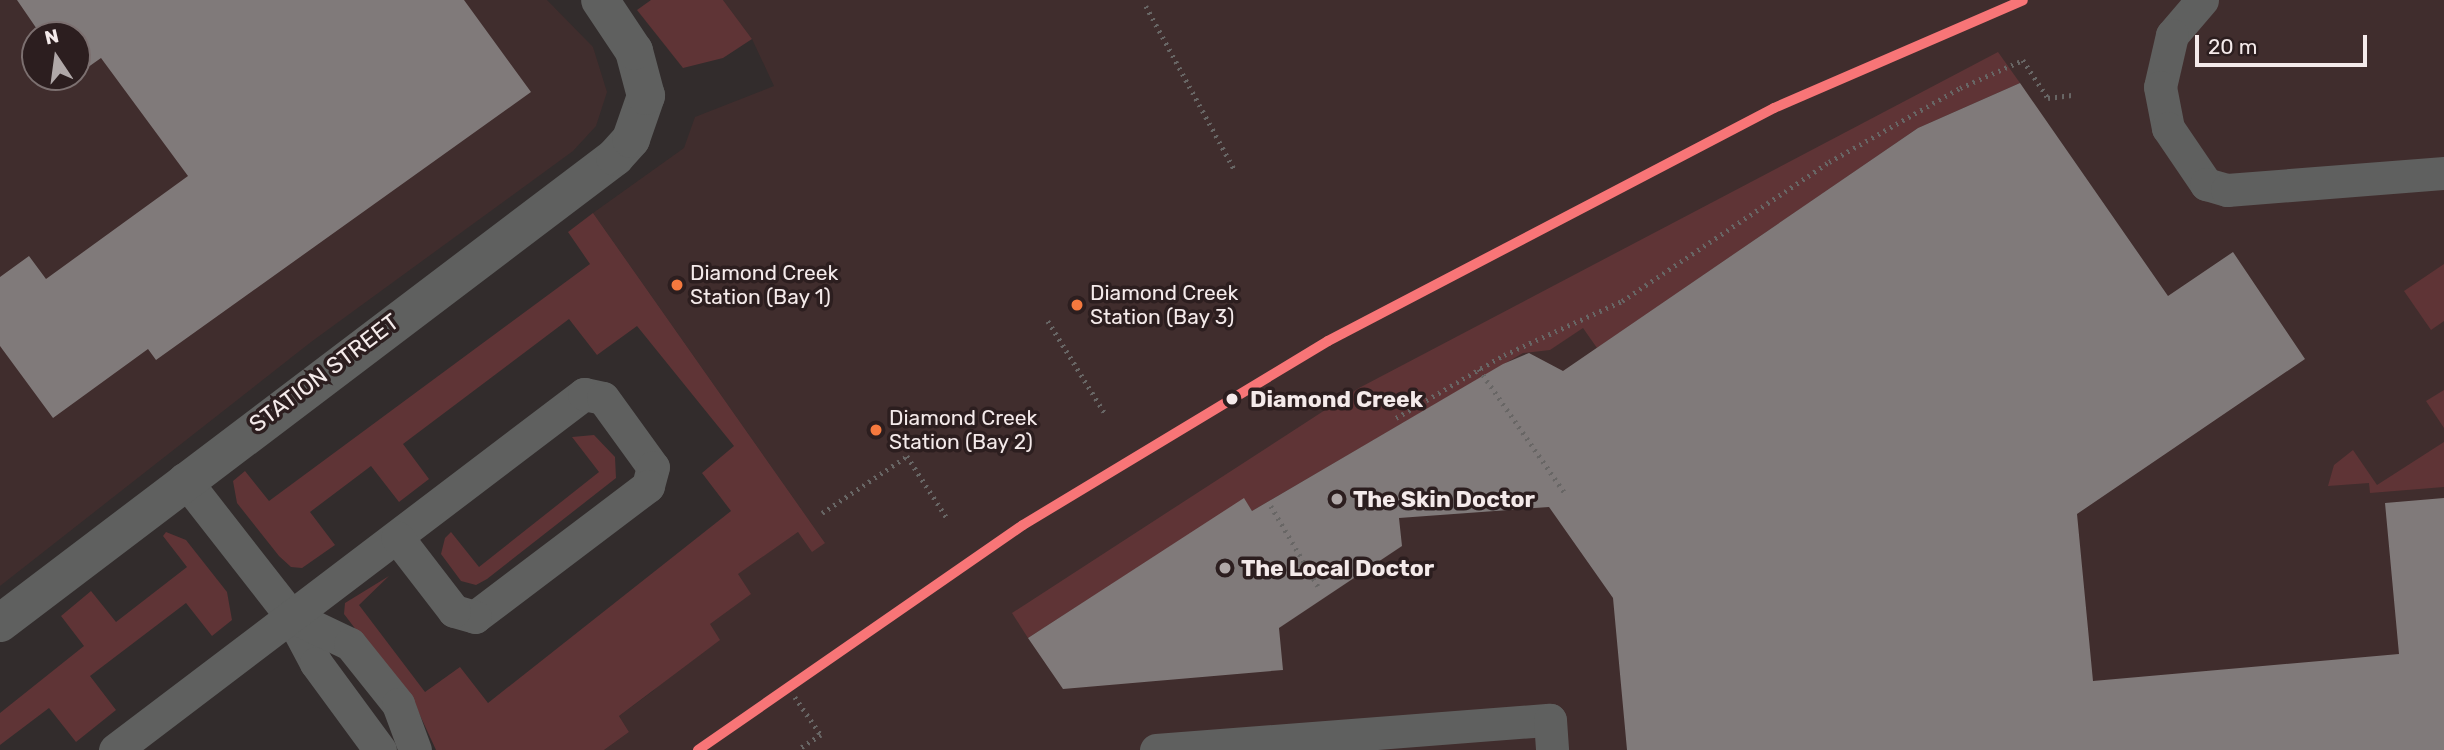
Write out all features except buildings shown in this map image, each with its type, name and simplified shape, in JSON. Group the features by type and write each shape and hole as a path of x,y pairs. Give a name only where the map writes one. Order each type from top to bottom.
{"street":[{"name":"STATION STREET","path":"0,623 184,479 601,169 640,119 643,73 600,0"}],"lane":[{"path":"2202,0 2172,35 2160,87 2168,128 2206,184 2227,190 2444,173"},
{"path":"115,750 584,394 603,398 653,467 648,486 475,617 454,611 397,537"},
{"path":"184,479 291,616 316,663 380,750"},
{"path":"291,616 350,644 398,704 415,750"},
{"path":"1156,750 1550,720 1552,750"}],"path":[{"path":"1146,6 1234,169"},
{"path":"1396,418 1479,369 1622,301 1829,162 2008,65 2023,60 2048,97 2073,95"},
{"path":"1048,321 1106,415"},
{"path":"1479,369 1564,493"},
{"path":"822,513 907,456 947,518"},
{"path":"1270,506 1318,586"},
{"path":"795,697 821,735 798,750"}],"shaded area":[{"path":"0,0 547,0 593,47 607,92 596,126 573,151 311,342 0,586"},
{"path":"651,0 723,0 752,39 723,58 683,68 637,10"},
{"path":"723,0 2444,0 2444,750 604,750 629,732 619,716 653,691 710,624 737,574 798,532 825,543 593,213 684,148 695,117 774,86 752,39"},
{"path":"1998,52 2020,83 1918,128 1597,348 1583,328 1550,350 1523,353 1252,511 1244,499 1028,638 1012,613 1359,388"},
{"path":"593,213 825,543 812,552 798,532 738,574 751,594 710,624 720,640 619,716 629,732 604,750 436,750 418,711 344,614 345,603 389,576 359,605 425,692 460,667 488,703 731,511 702,473 734,446 637,326 597,355 569,319 403,444 429,479 399,502 371,466 310,512 335,545 302,568 291,567 279,556 237,503 233,481 245,471 269,501 590,264 568,232"},
{"path":"2444,264 2444,321 2431,330 2404,291"},
{"path":"2444,390 2444,428 2426,401"},
{"path":"594,435 615,457 616,478 487,579 476,585 461,581 441,554 445,538 451,532 479,567 599,472 572,437"},
{"path":"2444,442 2444,487 2370,493 2369,483 2328,486 2334,465 2353,450 2377,485"},
{"path":"166,532 186,540 227,592 232,620 212,636 186,603 90,676 116,710 76,742 49,708 0,745 0,713 84,646 61,616 91,591 116,622 187,567 163,536"}],"transit line":[{"path":"698,750 1023,525 1328,341 1774,108 2023,0"}],"place":[{"name":"Diamond Creek Station (Bay 1)","path":"677,285"},
{"name":"Diamond Creek Station (Bay 3)","path":"1077,305"},
{"name":"Diamond Creek","path":"1232,399"},
{"name":"Diamond Creek Station (Bay 2)","path":"876,430"},
{"name":"The Skin Doctor","path":"1337,499"},
{"name":"The Local Doctor","path":"1225,568"}]}
